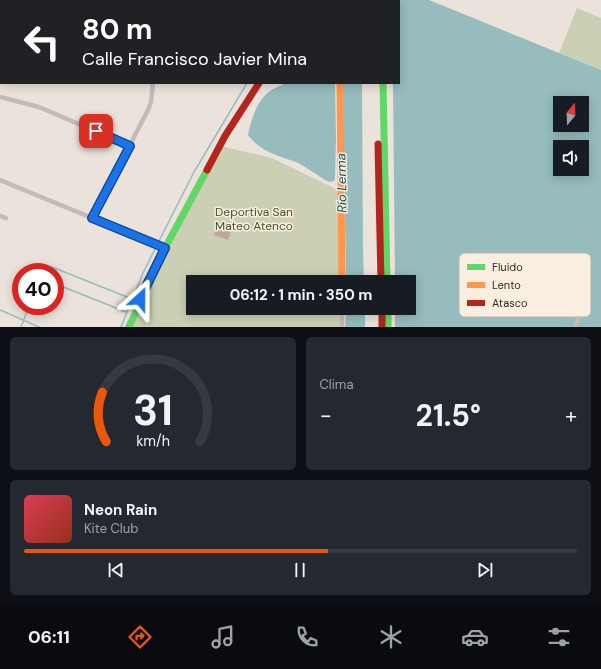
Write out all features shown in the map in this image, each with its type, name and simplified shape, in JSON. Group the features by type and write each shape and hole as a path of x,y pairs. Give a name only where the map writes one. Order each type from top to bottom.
{"main road":[{"path":"129,327 163,247 225,136 258,84"},
{"path":"340,84 342,275"},
{"path":"377,84 381,275"},
{"path":"383,84 387,275"},
{"path":"382,315 382,327"},
{"path":"388,315 388,327"}],"street":[{"path":"92,218 148,110 152,97 153,84"},
{"path":"0,97 39,107 130,146"},
{"path":"0,180 163,247"},
{"path":"0,216 6,218"},
{"path":"342,315 342,327"},
{"path":"575,327 578,317"}],"green space":[{"path":"577,8 601,18 601,70 559,53"},
{"name":"Deportiva San Mateo Atenco","path":"221,146 272,158 340,191 341,275 186,275 186,315 341,315 341,327 131,327 156,270"}],"water":[{"path":"400,0 429,0 601,70 601,327 395,327 395,315 416,315 416,275 395,275 393,84 400,84"},
{"path":"335,84 336,138 334,181 330,182 325,180 296,162 264,150 248,135 258,105 265,95 281,85"},
{"path":"343,84 362,84 364,275 346,275"},
{"path":"346,315 365,315 365,327 345,327"}],"building":[{"path":"216,227 231,232 228,240 214,235"}],"waterway":[{"path":"158,243 194,172 246,84"},
{"path":"121,327 143,273 156,247"},
{"path":"64,272 132,299"},
{"path":"64,287 126,312"},
{"path":"0,310 39,327"},
{"path":"21,327 26,315"}],"traffic: fast":[{"path":"383,84 387,275"},
{"path":"129,327 165,248 207,170"},
{"path":"388,315 388,327"}],"traffic: slow":[{"path":"340,84 342,275"}],"traffic: jam":[{"path":"207,170 225,136 258,84"},
{"path":"378,144 381,275"},
{"path":"382,315 382,327"}],"route":[{"path":"96,131 130,146 92,218 165,248 140,299"}],"water label":[{"name":"Río Lerma","path":"341,183"}]}
